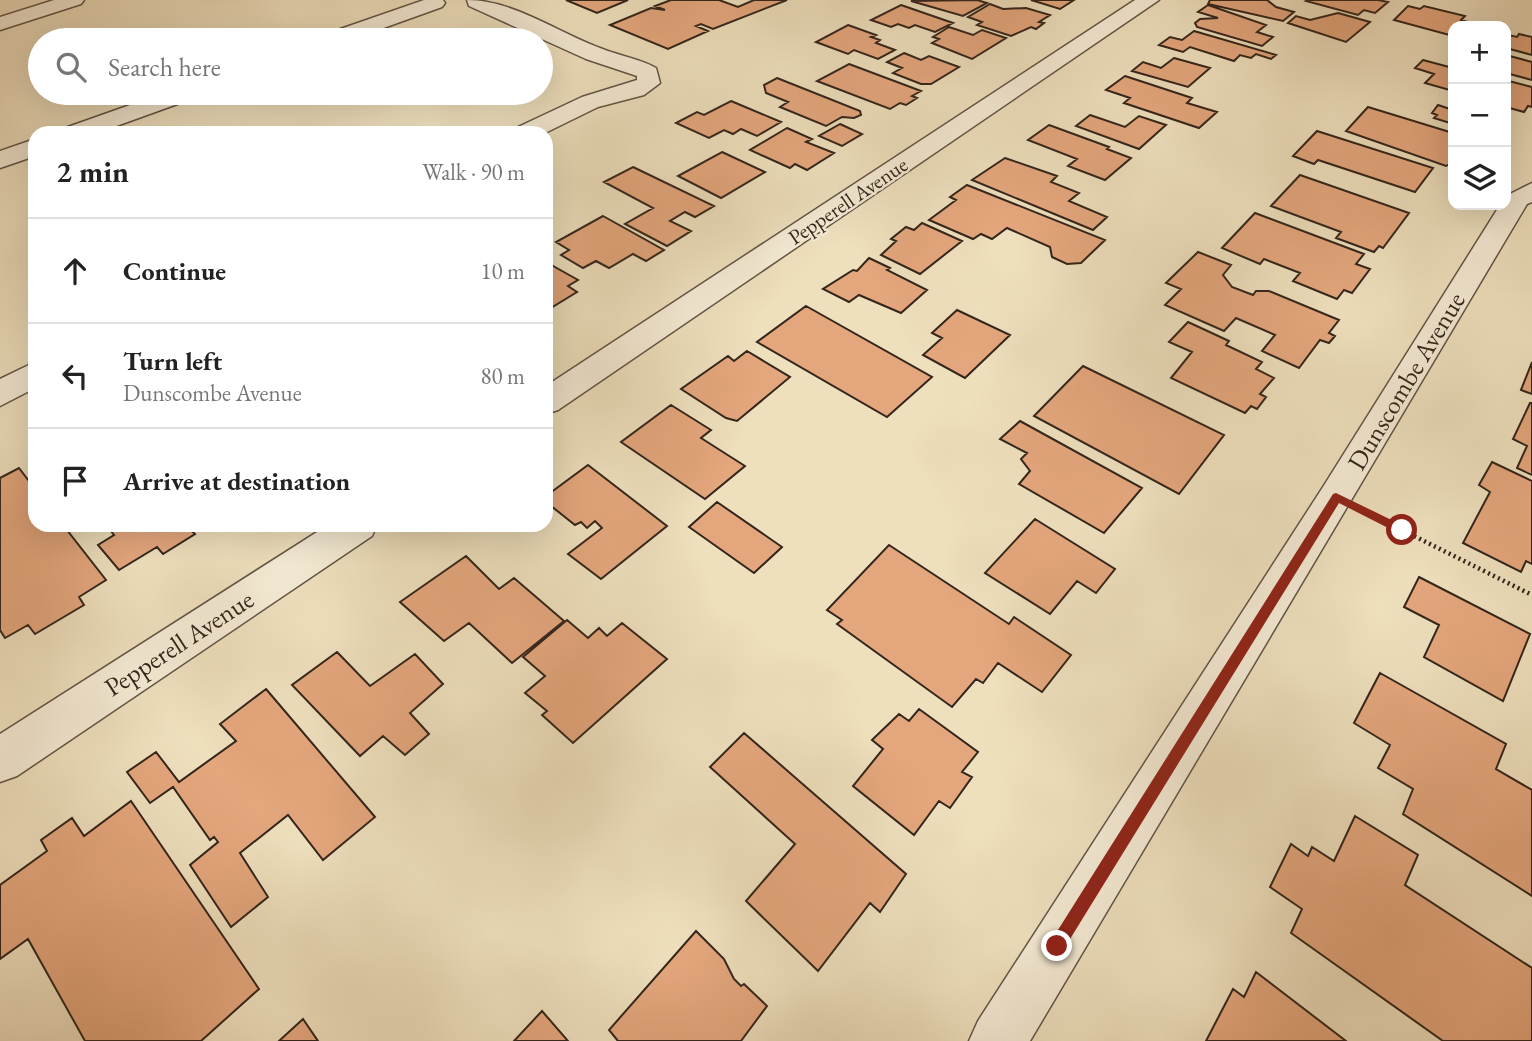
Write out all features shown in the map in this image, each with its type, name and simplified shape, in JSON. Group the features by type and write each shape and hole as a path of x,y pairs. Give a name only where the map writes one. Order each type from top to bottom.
{"street":[{"path":"0,24 74,0"},
{"name":"Pepperell Avenue","path":"553,397 1149,0"},
{"path":"362,28 433,1 456,6 478,1 542,28"},
{"path":"540,126 590,102 636,90 649,83 648,73 553,33"},
{"path":"94,126 152,105"},
{"path":"0,160 28,150"},
{"name":"Dunscombe Avenue","path":"998,1041 1336,497 1517,199 1532,191"},
{"path":"0,394 28,377"},
{"name":"Pepperell Avenue","path":"0,760 347,532"}],"path":[{"path":"1336,497 1532,595"}],"building":[{"path":"566,0 628,0 597,13"},
{"path":"671,0 719,0 738,7 754,0 787,0 713,29 701,24 696,26 708,31 668,49 610,25 651,8 665,10 655,6"},
{"path":"977,0 987,3 963,16 911,1"},
{"path":"1031,0 1074,0 1060,9"},
{"path":"1210,0 1267,0 1276,7 1294,12 1283,21 1208,4"},
{"path":"1306,1 1388,2 1375,13 1364,10 1358,15"},
{"path":"990,4 1003,9 1026,8 1050,15 1039,22 1044,23 1036,29 1031,27 1011,36 977,25 982,22 968,17"},
{"path":"901,5 953,23 935,32 915,25 909,28 898,24 891,27 871,20"},
{"path":"1208,5 1266,25 1257,32 1273,37 1262,46 1197,27 1195,23 1200,19 1218,18 1198,12"},
{"path":"1408,6 1420,9 1424,6 1465,16 1461,20 1464,21 1448,21 1448,35 1394,20"},
{"path":"1338,13 1370,22 1346,42 1288,23 1296,16 1310,20"},
{"path":"848,25 876,35 871,37 880,40 876,43 895,50 878,59 854,50 848,54 816,42"},
{"path":"949,27 973,35 982,30 1006,38 972,59 932,43 939,39 933,37"},
{"path":"1194,31 1276,55 1271,59 1256,54 1251,58 1240,55 1234,61 1190,47 1183,52 1159,45 1170,37 1182,40"},
{"path":"1519,34 1532,37 1532,55 1511,49 1511,36 1517,37"},
{"path":"904,53 921,60 929,56 959,67 931,84 921,84 893,73 902,68 887,62"},
{"path":"1511,56 1532,62 1532,80 1511,74"},
{"path":"1174,58 1210,68 1188,87 1132,71 1143,62 1161,68"},
{"path":"1423,60 1448,67 1448,90 1425,83 1434,74 1415,68"},
{"path":"849,64 921,91 912,96 917,98 906,105 900,103 890,109 817,81"},
{"path":"1125,76 1192,98 1187,103 1217,112 1199,128 1124,103 1130,98 1106,90"},
{"path":"777,78 860,111 861,115 854,118 842,117 826,126 780,107 788,102 766,93 764,85"},
{"path":"1511,82 1532,87 1532,107 1528,106 1524,112 1511,108"},
{"path":"731,101 781,122 757,136 741,129 733,134 724,130 709,138 676,123 697,112 704,115"},
{"path":"1438,105 1448,108 1448,122 1434,118 1437,115 1432,113"},
{"path":"1368,107 1448,131 1448,165 1446,166 1346,131"},
{"path":"1090,115 1125,127 1139,116 1166,125 1139,149 1076,126"},
{"path":"840,124 862,134 842,146 819,136"},
{"path":"1049,125 1131,158 1105,180 1068,166 1077,159 1028,140"},
{"path":"787,128 812,139 806,142 834,153 807,170 795,164 790,168 750,150"},
{"path":"1317,131 1433,168 1415,192 1318,160 1314,164 1293,156"},
{"path":"722,152 765,172 721,198 678,176"},
{"path":"1005,158 1057,176 1051,182 1079,193 1069,201 1107,217 1093,230 972,180"},
{"path":"633,167 714,206 695,217 685,212 670,221 691,231 667,246 625,224 653,208 604,182"},
{"path":"1300,175 1409,213 1383,248 1379,246 1374,252 1336,238 1341,232 1271,206"},
{"path":"967,185 1105,240 1081,263 1067,264 1052,257 1050,247 1007,228 992,239 981,234 973,239 929,220 956,200 950,197"},
{"path":"1255,213 1364,254 1356,264 1370,269 1352,293 1344,290 1337,299 1293,281 1300,273 1264,259 1260,264 1222,248"},
{"path":"603,216 664,250 646,261 633,254 609,268 596,261 583,268 561,255 569,250 556,242"},
{"path":"922,223 962,241 920,274 881,255 896,241 891,239 906,227 914,230"},
{"path":"1198,252 1231,265 1223,275 1232,287 1253,295 1256,291 1269,291 1339,320 1329,333 1335,336 1329,343 1320,340 1299,368 1262,351 1275,335 1236,318 1224,331 1165,305 1181,289 1166,283"},
{"path":"869,258 927,290 901,313 859,295 849,302 823,289 853,270 857,271"},
{"path":"553,266 578,280 568,286 577,292 553,307"},
{"path":"806,306 932,377 887,417 757,342"},
{"path":"957,310 1010,335 965,378 923,355 942,338 932,333"},
{"path":"1188,322 1229,341 1226,345 1262,362 1256,369 1274,378 1260,394 1266,397 1257,409 1251,406 1245,413 1171,378 1192,352 1169,342"},
{"path":"747,351 790,377 737,421 726,418 681,389 728,356 734,361"},
{"path":"1532,362 1532,394 1521,390"},
{"path":"1083,366 1224,435 1179,494 1034,416"},
{"path":"1530,403 1532,475 1517,468 1527,446 1513,439"},
{"path":"671,405 711,430 701,438 745,466 705,499 621,442"},
{"path":"1020,421 1142,488 1104,533 1019,484 1030,471 1021,459 1027,453 1000,439"},
{"path":"1492,462 1532,481 1532,564 1526,561 1521,572 1463,543 1490,492 1479,485"},
{"path":"588,465 667,526 601,579 568,554 602,528 595,521 587,528 581,522 575,525 553,508 553,491"},
{"path":"19,468 28,480 28,532 68,532 106,580 79,597 84,605 35,634 28,625 5,638 0,630 0,478"},
{"path":"717,502 782,547 754,573 689,527"},
{"path":"1035,519 1115,569 1096,593 1077,581 1050,614 985,573"},
{"path":"112,532 195,534 163,554 157,547 119,570 98,545 114,535"},
{"path":"889,545 1009,624 1014,617 1071,655 1042,692 998,663 983,683 976,679 952,707 837,624 842,620 827,610"},
{"path":"466,556 499,589 514,578 564,621 512,663 469,623 444,641 400,602"},
{"path":"1419,577 1530,634 1503,701 1424,657 1439,625 1404,607"},
{"path":"567,620 588,638 599,628 607,636 622,623 667,659 573,743 542,715 547,711 525,693 545,676 523,657"},
{"path":"337,652 370,686 415,654 443,684 410,713 429,734 405,755 383,736 360,756 292,685"},
{"path":"1380,673 1506,744 1496,769 1532,790 1532,896 1403,814 1413,789 1378,768 1390,745 1354,723"},
{"path":"266,689 375,817 323,860 288,815 240,853 268,897 231,927 190,865 218,842 214,837 210,840 173,787 150,803 127,772 156,752 179,782 236,741 220,724"},
{"path":"919,709 978,752 962,772 972,777 950,808 939,801 914,835 853,786 883,749 872,740 899,714 909,721"},
{"path":"744,733 906,874 880,912 870,903 818,971 746,901 795,844 710,767"},
{"path":"131,801 259,989 201,1041 85,1041 28,939 0,959 0,885 47,851 41,840 72,818 84,836"},
{"path":"1355,816 1418,855 1405,885 1532,968 1532,1041 1443,1041 1291,933 1302,909 1270,887 1291,844 1308,856 1312,847 1334,861"},
{"path":"696,931 724,959 734,979 741,986 744,984 767,1006 741,1041 618,1041 609,1030"},
{"path":"1256,972 1346,1041 1206,1041 1233,989 1244,997"},
{"path":"542,1011 568,1041 514,1041"},
{"path":"303,1019 318,1041 279,1041"}],"route":[{"path":"1057,946 1336,497 1402,530"}]}
